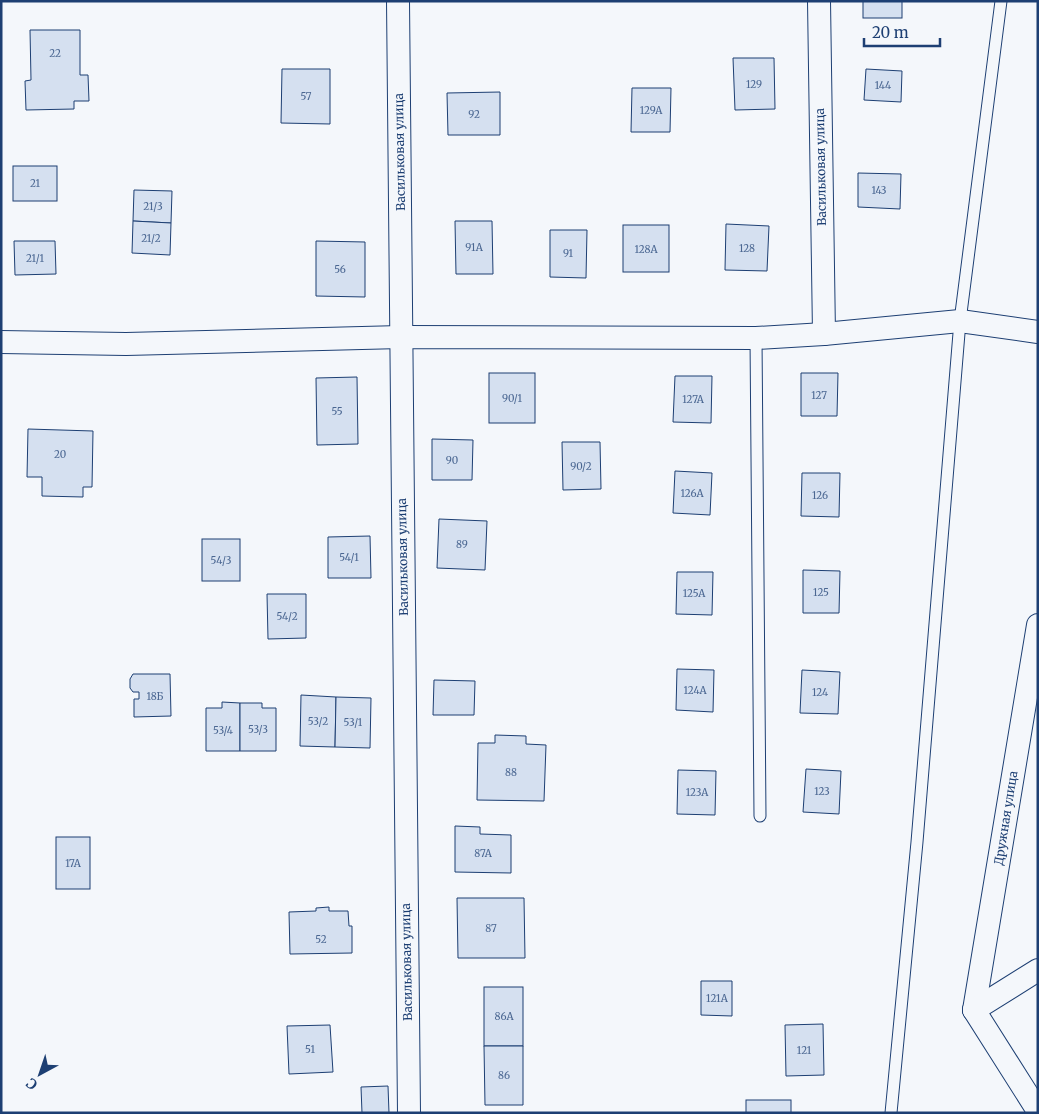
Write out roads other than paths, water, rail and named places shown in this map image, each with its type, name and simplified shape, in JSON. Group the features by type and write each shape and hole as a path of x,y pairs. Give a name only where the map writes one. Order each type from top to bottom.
{"street":[{"name":"Васильковая улица","path":"398,1 409,1113"},
{"name":"Васильковая улица","path":"819,1 824,334"},
{"path":"1,342 126,344 401,337 756,338 824,334 960,321 1038,332"},
{"name":"Дружная улица","path":"974,1010 1038,625"},
{"path":"1038,970 974,1010 1038,1111"}],"lane":[{"path":"890,1113 917,842 960,321 1001,1"},
{"path":"756,338 760,816"}]}
